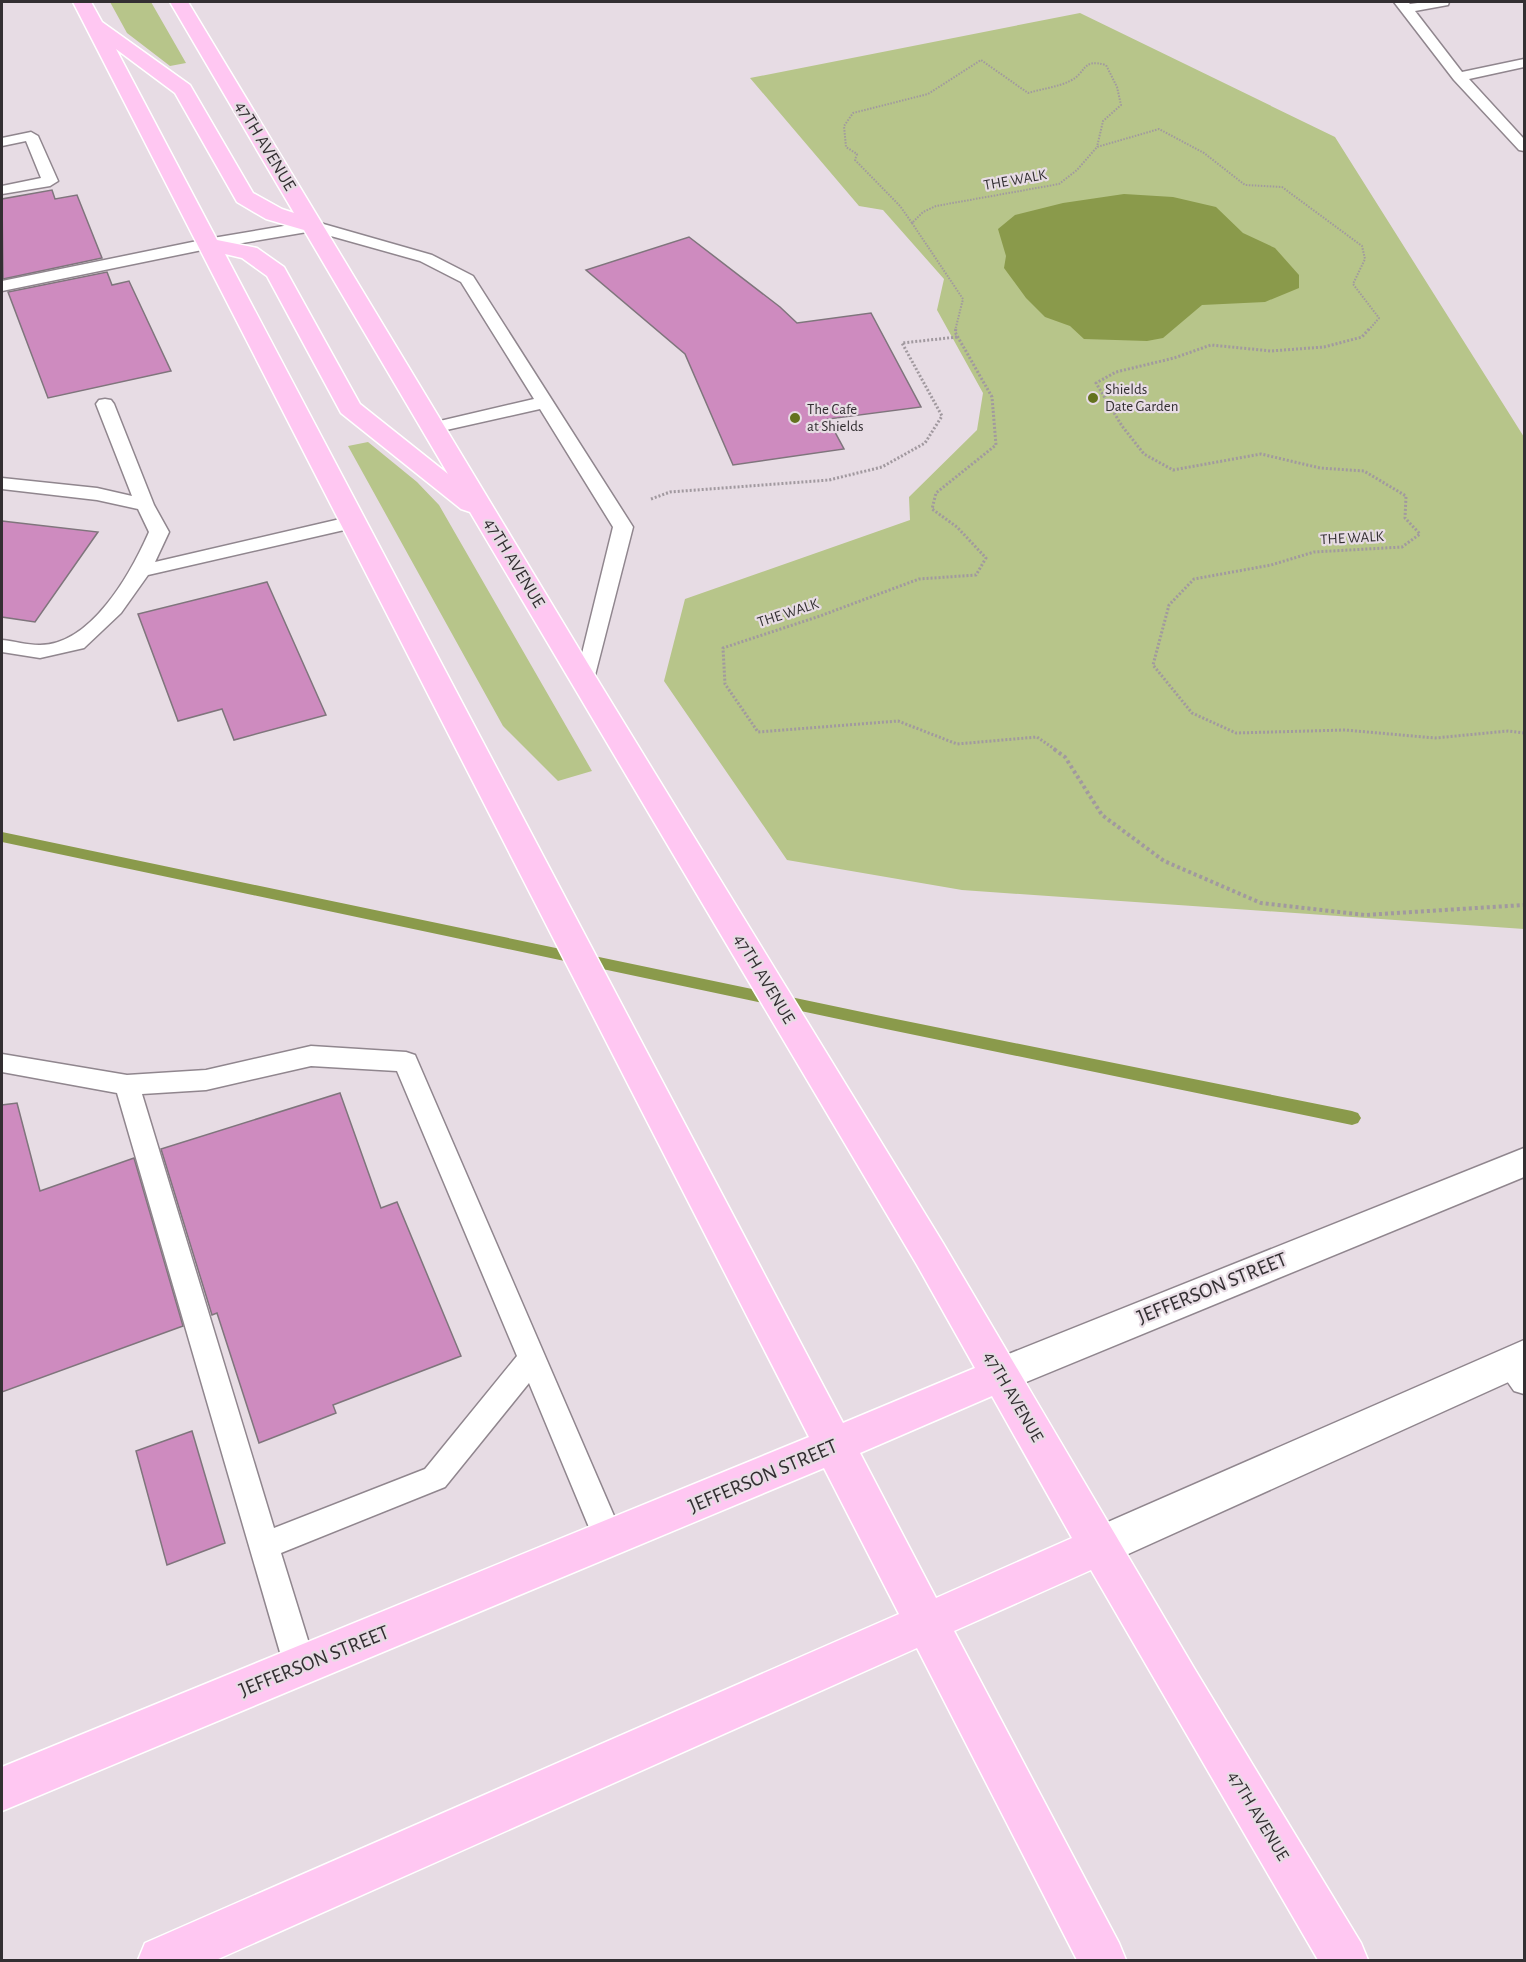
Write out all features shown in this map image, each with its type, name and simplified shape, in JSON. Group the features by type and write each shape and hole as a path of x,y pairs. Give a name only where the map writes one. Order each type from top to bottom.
{"main road":[{"path":"82,2 1102,1960"},
{"name":"47TH AVENUE","path":"179,2 864,1147 1344,1960"},
{"path":"94,24 183,89 245,197 274,214 313,226"},
{"path":"207,244 249,253 276,272 350,408 486,517"},
{"name":"JEFFERSON STREET","path":"2,1789 1524,1162"},
{"path":"162,1960 1100,1546 1519,1367"}],"lane":[{"path":"1404,5 1443,2"},
{"path":"1404,5 1459,77 1524,146"},
{"path":"1459,77 1524,63"},
{"path":"2,142 31,136 50,181 2,190"},
{"path":"2,286 207,244 313,226 426,258 467,279 618,519 585,682"},
{"path":"433,428 545,402"},
{"path":"2,646 40,652 77,643 114,609 141,571 159,531 145,505 105,404"},
{"path":"2,484 97,494 145,505"},
{"path":"141,571 352,522"},
{"path":"2,1063 127,1084 206,1080 310,1056 406,1062 609,1539"},
{"path":"127,1084 300,1666"},
{"path":"263,1546 435,1478 532,1358"}],"path":[{"path":"618,519 670,492 829,480 882,467 925,443 942,416 902,343 957,337 955,332 963,299 900,206 855,160 857,154 846,147 844,126 853,113 928,94 981,60 1028,93 1072,81 1089,63 1096,62 1106,65 1111,72 1121,105 1102,121 1097,147"},
{"name":"THE WALK","path":"912,223 936,206 1059,184 1077,170 1097,147 1158,129 1204,153 1245,185 1282,187 1362,246 1365,259 1353,284 1379,318 1362,337 1324,347 1271,351 1211,345 1174,358 1116,372 1096,383 1122,426 1144,454 1173,470 1261,454 1320,468 1364,471 1406,496 1405,518 1420,534 1402,547 1314,552 1271,565 1194,579 1169,605 1153,665 1192,713 1236,733 1345,730 1436,738 1509,731 1524,733"},
{"name":"THE WALK","path":"957,337 992,397 996,445 936,492 932,509 957,526 986,558 975,575 919,579 820,616 723,648 725,684 758,732 898,721 957,744 1036,737 1065,757 1102,815 1164,861 1262,903 1365,915 1524,905"}],"shaded area":[{"path":"110,2 151,2 186,63 170,66 127,33"},
{"path":"1080,13 1335,137 1524,437 1524,929 962,890 787,860 664,681 685,599 910,520 909,497 977,430 983,393 937,310 944,279 883,210 859,206 750,78"},
{"path":"1124,194 1173,197 1216,207 1243,233 1275,248 1299,275 1299,288 1265,302 1202,305 1163,338 1147,341 1084,339 1070,326 1045,317 1026,298 1004,268 1006,256 998,229 1015,215 1063,203"},
{"path":"368,442 417,482 439,505 592,771 558,781 503,726 348,446"}],"building":[{"path":"52,190 55,199 77,195 102,258 3,279 2,199"},
{"path":"689,237 780,307 797,323 871,313 921,407 828,419 844,449 733,465 685,354 586,270"},
{"path":"107,272 112,285 129,281 171,371 48,398 8,292"},
{"path":"2,521 98,532 35,622 2,617"},
{"path":"267,582 326,715 234,740 222,709 178,721 138,614"},
{"path":"340,1093 381,1208 397,1202 461,1356 333,1405 336,1413 259,1443 217,1313 212,1315 161,1149"},
{"path":"17,1103 40,1191 134,1158 183,1326 2,1392 2,1105"},
{"path":"192,1431 225,1543 167,1565 136,1451"}],"waterway":[{"path":"2,837 881,1022 1352,1118"}],"place":[{"name":"Shields Date Garden","path":"1093,398"},
{"name":"The Cafe at Shields","path":"795,418"}]}
